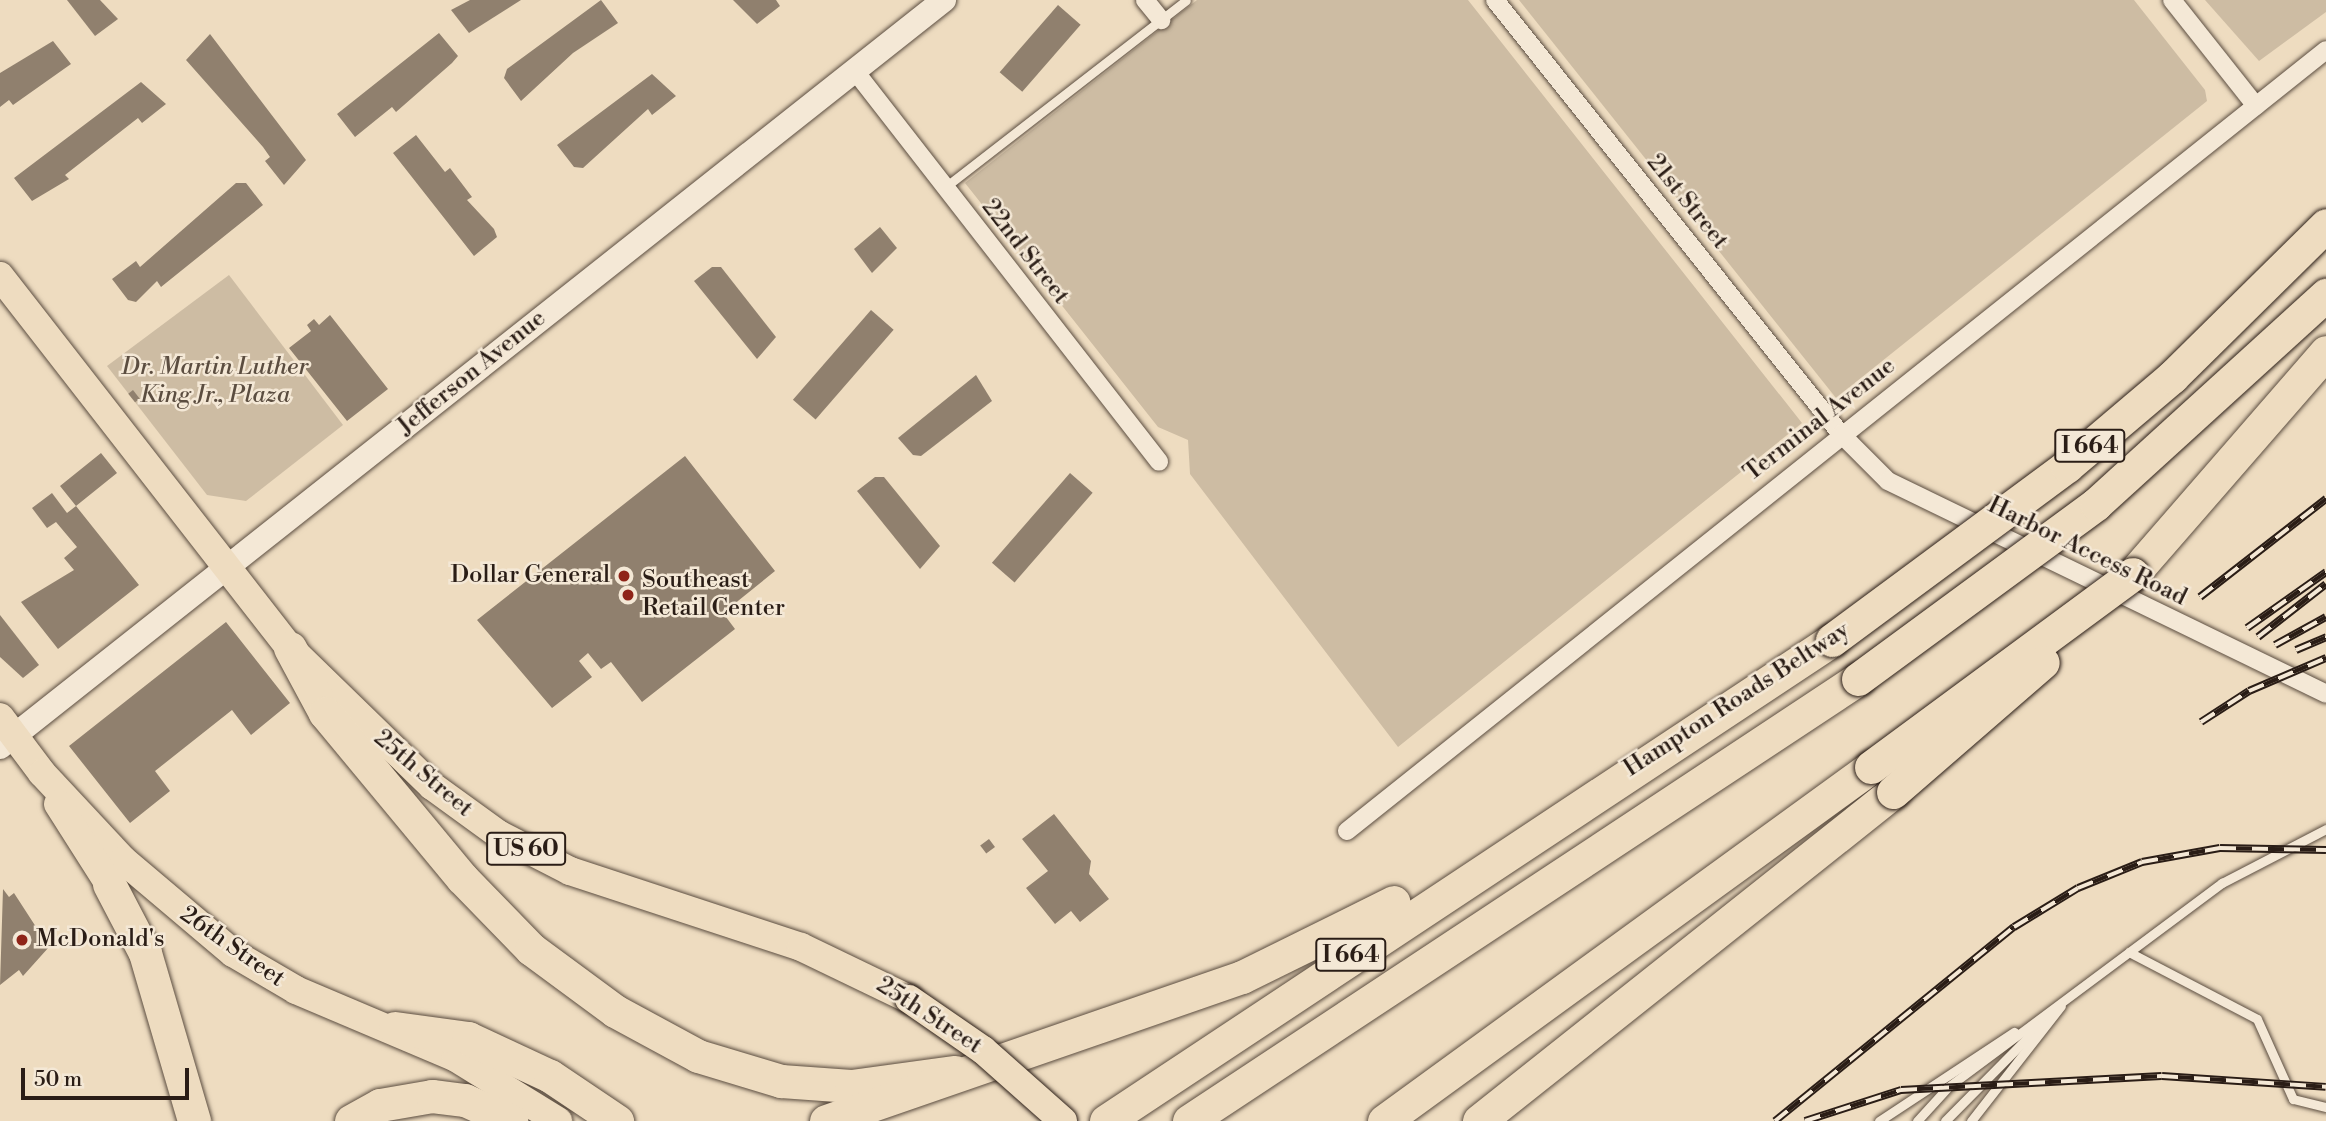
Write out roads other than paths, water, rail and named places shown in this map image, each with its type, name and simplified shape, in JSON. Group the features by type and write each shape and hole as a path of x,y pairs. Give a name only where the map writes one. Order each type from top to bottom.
{"highway":[{"name":"Hampton Roads Beltway","path":"1106,1121 1597,792 1832,640 2067,466 2172,377 2326,226"},
{"name":"Hampton Roads Beltway","path":"1189,1121 1858,679 2096,504 2326,295"},
{"path":"1479,1121 1893,792 2022,682 2133,574 2326,352"},
{"path":"1384,1121 1513,1023 1871,767 2133,574"},
{"path":"290,648 325,713 463,878 531,949 615,1011 698,1055 781,1081 851,1086 955,1072"},
{"path":"826,1121 955,1072 1278,963 1374,915 1477,850 1597,792"},
{"path":"109,884 145,953 194,1121"},
{"path":"395,1028 468,1038 550,1076 617,1121"},
{"path":"1219,1121 1288,1054"},
{"path":"351,1121 380,1105 432,1096 465,1100 511,1121"}],"main road":[{"name":"Jefferson Avenue","path":"5,733 227,569 944,0"},
{"name":"25th Street","path":"0,276 290,648 405,762 498,834 610,888 801,947 909,999 983,1050 1063,1121"},
{"name":"26th Street","path":"5,733 164,899 233,953 296,990 395,1028 558,1121"},
{"path":"42,773 109,884"}],"street":[{"path":"1145,0 1161,20"},
{"name":"21st Street","path":"1495,0 1841,434"},
{"path":"2172,0 2256,106"},
{"name":"Terminal Avenue","path":"1347,831 1841,434 2326,50"},
{"name":"22nd Street","path":"855,71 1159,462"},
{"name":"Harbor Access Road","path":"1841,434 1914,497 2326,694"}],"lane":[{"path":"944,188 1186,0"},
{"path":"1917,1121 1948,1087 2222,883 2326,829"},
{"path":"2129,952 2257,1019 2293,1099 2326,1107"},
{"path":"1876,1121 2066,999"},
{"path":"1945,1121 2066,999"},
{"path":"1971,1121 2066,999"}],"railway":[{"path":"2200,597 2326,499"},
{"path":"2247,628 2326,572"},
{"path":"2258,637 2326,584"},
{"path":"2275,645 2326,617"},
{"path":"2296,650 2326,637"},
{"path":"2201,722 2249,691 2326,658"},
{"path":"1775,1121 2014,927 2078,888 2142,862 2220,848 2326,850"},
{"path":"1805,1121 1901,1090 2162,1076 2326,1087"}],"place":[{"name":"Dollar General","path":"624,576"},
{"name":"Southeast Retail Center","path":"628,595"},
{"name":"McDonald's","path":"22,940"}],"park label":[{"name":"Dr. Martin Luther King Jr., Plaza","path":"215,382"}]}
